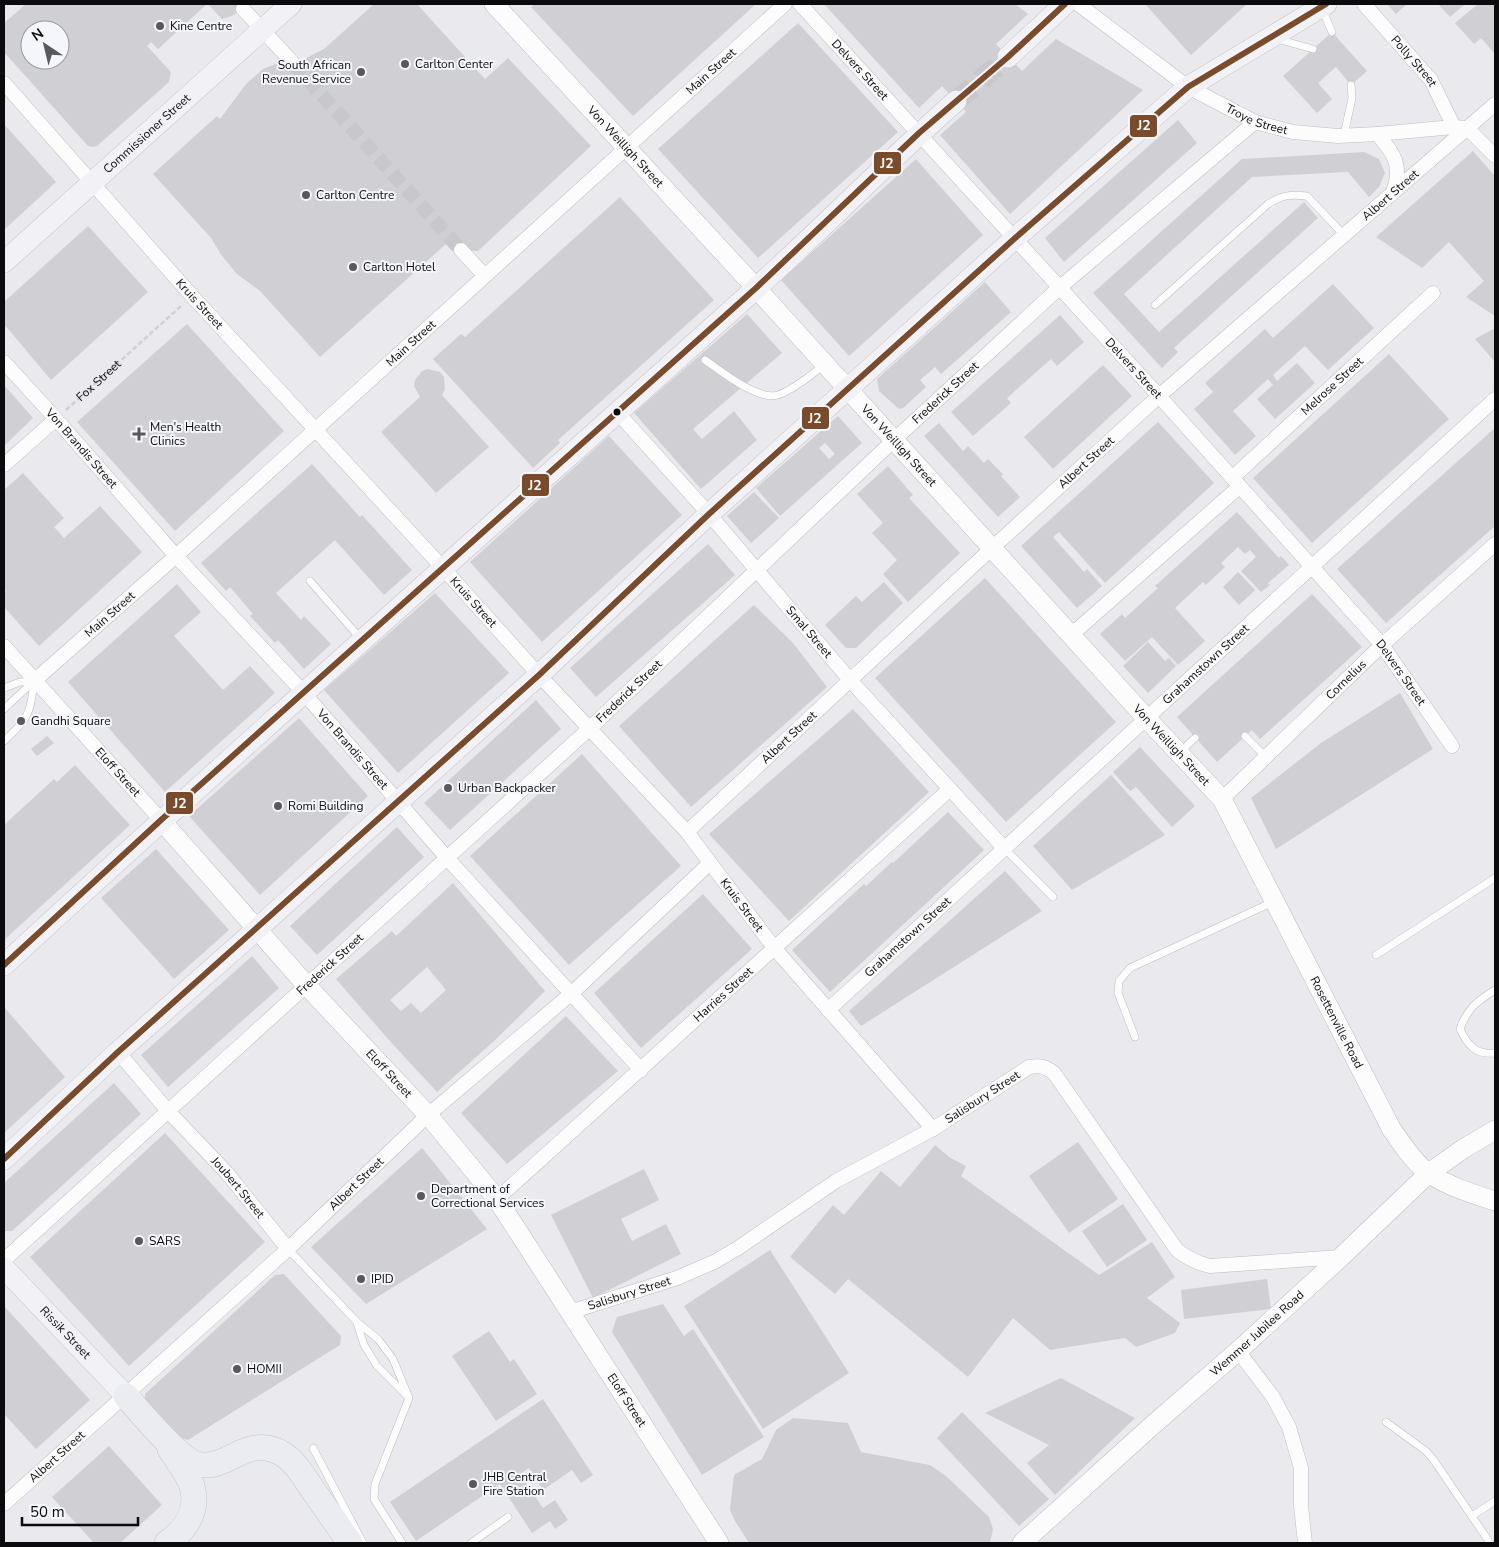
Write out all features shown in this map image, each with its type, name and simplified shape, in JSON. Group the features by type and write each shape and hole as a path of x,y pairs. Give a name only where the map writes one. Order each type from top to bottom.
{"highway":[{"path":"126,1396 164,1438 197,1464 208,1465 218,1463 251,1448 263,1447 280,1452 290,1459 350,1543"},
{"path":"164,1438 192,1486 194,1503 192,1513 182,1531 167,1543"}],"main road":[{"name":"Commissioner Street","path":"4,262 291,4"},
{"path":"1008,57 1065,4"},
{"path":"4,1158 118,1052 539,675 708,514 1014,239 1188,87 1323,5"},
{"name":"Von Weilligh Street","path":"501,6 1070,636 1222,799"},
{"path":"4,965 303,692 756,288 956,101"},
{"name":"Rosettenville Road","path":"1222,799 1392,1130 1409,1153 1429,1173 1453,1187 1495,1202"},
{"name":"Eloff Street","path":"161,820 307,986 428,1114 497,1199 720,1543"},
{"name":"Wemmer Jubilee Road","path":"1022,1543 1238,1351 1429,1173 1463,1149 1495,1130"},
{"name":"Rissik Street","path":"4,1268 126,1396"}],"street":[{"name":"Main Street","path":"34,681 176,556 785,4"},
{"name":"Delvers Street","path":"800,4 1159,396 1382,645 1452,746"},
{"name":"Troye Street","path":"1078,4 1188,87 1255,122 1294,132 1344,135 1460,128"},
{"name":"Polly Street","path":"1364,4 1431,80 1460,128 1495,156"},
{"path":"243,9 294,64"},
{"name":"Kruis Street","path":"4,83 192,296 539,675 687,832 775,949 933,1129"},
{"name":"Albert Street","path":"687,832 991,549 1159,396 1393,192 1460,128 1495,104"},
{"name":"Frederick Street","path":"4,1260 589,729 755,570 1059,288 1255,122"},
{"path":"1377,134 1392,153 1396,164 1398,180 1393,192"},
{"path":"461,250 484,275"},
{"name":"Melrose Street","path":"1070,636 1236,483 1433,293"},
{"name":"Von Brandis Street","path":"4,362 176,556 303,692 396,802 641,1070"},
{"name":"Grahamstown Street","path":"828,1010 1495,399"},
{"name":"Smal Street","path":"617,412 708,514 850,680 1005,849"},
{"path":"4,465 56,419"},
{"name":"Cornelius","path":"1222,799 1382,645 1495,544"},
{"name":"Eloff Street","path":"4,646 161,820"},
{"name":"Harries Street","path":"497,1199 950,789"},
{"name":"Albert Street","path":"4,1504 288,1249 428,1114 572,993 710,864"},
{"name":"Joubert Street","path":"118,1052 168,1111 227,1173 288,1249"},
{"name":"Salisbury Street","path":"570,1312 677,1278 714,1262 738,1248 836,1181 933,1129 1028,1067 1045,1066 1054,1072 1177,1250 1187,1258 1196,1263 1210,1266 1341,1257"},
{"path":"1238,1351 1273,1397 1289,1427 1301,1468 1301,1506 1305,1543"}],"lane":[{"path":"1323,5 1332,32"},
{"path":"1270,37 1313,49"},
{"path":"1344,135 1352,98 1351,85"},
{"path":"1155,305 1268,204 1279,197 1307,196 1344,235"},
{"path":"705,360 750,389 768,396 778,395 825,365"},
{"path":"310,580 362,640"},
{"path":"4,688 20,682 34,681"},
{"path":"4,709 34,681"},
{"path":"4,741 23,722 29,713 34,681"},
{"path":"1245,736 1266,757"},
{"path":"1179,753 1195,738"},
{"path":"1005,849 1053,897"},
{"path":"1376,955 1495,878"},
{"path":"1135,1037 1118,993 1118,981 1130,968 1274,901"},
{"path":"1495,990 1478,1001 1464,1016 1460,1029 1465,1041 1475,1051 1495,1053"},
{"name":"Joubert Street","path":"288,1249 357,1322 378,1339 393,1359 409,1398"},
{"path":"357,1322 364,1345 377,1366 409,1398 374,1484 374,1499 402,1543"},
{"path":"1386,1422 1426,1451 1490,1543"},
{"path":"313,1448 363,1543"},
{"path":"1472,1516 1495,1501"},
{"path":"471,1543 508,1517"}],"path":[{"name":"Fox Street","path":"56,419 192,296"}],"building":[{"path":"26,4 207,4 158,49 151,42 147,46 171,72 169,82 97,146 93,147 88,146 20,70 70,70 70,20 20,20 20,70 4,52 4,23"},
{"path":"208,4 247,4 232,16 222,19"},
{"path":"374,4 417,4 485,79 508,58 591,146 478,251 451,250 446,244 320,357 260,291 237,274 222,256 211,238 153,174 217,116 220,119 246,84 263,69 278,63 294,64 324,49"},
{"path":"535,4 756,4 633,116 531,7"},
{"path":"824,4 1015,4 1028,14 996,44 1022,71 1056,39 1143,90 1010,214 940,135 966,112 942,86 919,108"},
{"path":"1145,4 1247,4 1191,55"},
{"path":"1387,4 1407,4 1396,14"},
{"path":"1438,4 1465,4 1450,17"},
{"path":"1478,4 1495,4 1495,54 1481,38 1474,44 1455,23"},
{"path":"798,23 898,132 758,258 658,149"},
{"path":"1332,32 1367,71 1351,85 1336,67 1318,83 1332,99 1317,113 1283,76"},
{"path":"1178,120 1197,143 1064,262 1045,238"},
{"path":"4,124 56,182 4,230"},
{"path":"1473,151 1495,176 1495,316 1466,297 1484,281 1449,242 1422,268 1376,237"},
{"path":"1364,152 1379,159 1385,173 1379,187 1369,197 1348,172 1252,177 1124,294 1159,332 1304,202 1318,218 1174,348 1178,352 1162,368 1093,293 1242,159"},
{"path":"916,159 983,235 849,356 781,280"},
{"path":"620,197 714,300 558,440 560,443 533,468 433,359 461,334 465,337"},
{"path":"88,226 148,292 51,380 4,324 4,302"},
{"path":"985,282 1011,312 941,374 935,367 920,380 926,387 903,408 899,409 879,391 877,379"},
{"path":"1333,284 1374,328 1328,370 1305,346 1273,375 1277,381 1297,363 1315,383 1275,419 1257,399 1273,385 1268,379 1233,411 1256,436 1235,455 1194,409 1213,392 1205,383 1265,329 1273,338"},
{"path":"747,314 782,353 693,429 702,439 734,411 757,440 701,489 634,413"},
{"path":"1060,315 1084,342 1057,366 1051,359 1007,398 1011,403 973,436 951,412"},
{"path":"187,324 284,431 175,531 77,422"},
{"path":"1495,328 1495,362 1475,339"},
{"path":"1389,354 1449,419 1312,543 1253,478"},
{"path":"1103,365 1132,396 1053,469 1024,437"},
{"path":"428,369 440,372 444,377 445,389 442,395 489,447 436,493 381,432 420,397 414,386 415,380 422,371"},
{"path":"4,385 33,418 4,446"},
{"path":"838,416 862,443 780,516 756,488","holes":["825,443 835,454 829,459 819,448"]},
{"path":"1158,422 1214,483 1105,583 1059,532 1053,537 1084,572 1087,569 1102,586 1077,608 1021,546"},
{"path":"939,423 963,451 968,446 984,463 988,459 1003,474 1001,476 1020,497 998,517 924,436"},
{"path":"1495,428 1495,526 1386,623 1337,569"},
{"path":"609,436 682,515 542,642 470,562"},
{"path":"312,464 412,570 384,595 335,540 276,593 301,620 304,616 331,644 304,669 278,640 275,643 250,616 253,614 230,587 226,591 201,563"},
{"path":"888,466 913,495 909,498 960,553 908,602 883,574 897,560 872,533 883,523 857,494"},
{"path":"23,473 64,518 54,527 64,538 100,506 142,552 39,646 4,607 4,593 6,591 4,589 4,490"},
{"path":"754,492 779,518 751,543 727,516"},
{"path":"1237,512 1279,558 1281,556 1289,565 1268,583 1270,585 1261,592 1241,571 1256,557 1250,550 1245,554 1238,547 1221,563 1225,567 1206,585 1203,582 1175,608 1205,641 1178,665 1152,637 1125,661 1100,634 1122,614 1125,618 1158,588 1155,586"},
{"path":"708,544 735,575 596,697 570,668"},
{"path":"1238,572 1255,590 1239,605 1223,587"},
{"path":"985,578 1116,722 1006,822 875,678"},
{"path":"884,582 903,603 856,648 846,648 825,625 856,596 862,602"},
{"path":"177,584 201,612 174,636 223,690 250,666 275,693 165,792 68,682"},
{"path":"435,593 509,673 398,773 324,690"},
{"path":"1312,594 1362,647 1260,739 1252,730 1217,762 1177,717"},
{"path":"754,605 793,643 827,687 691,807 619,726"},
{"path":"1148,642 1165,661 1169,658 1176,666 1148,693 1123,666"},
{"path":"1400,693 1433,749 1276,849 1251,798 1321,743"},
{"path":"536,700 561,729 450,830 424,803"},
{"path":"853,709 929,792 789,921 709,834"},
{"name":"Romi Building","path":"299,718 368,796 260,895 189,816"},
{"path":"47,736 54,743 37,756 31,749"},
{"path":"1140,747 1195,806 1172,827 1136,787 1130,791 1113,772"},
{"path":"582,754 681,866 569,965 470,856"},
{"path":"75,765 130,825 4,940 4,825 54,779 57,782"},
{"path":"1111,775 1165,835 1072,890 1033,846"},
{"path":"948,812 984,850 830,992 792,950 864,884 866,886 893,863"},
{"path":"397,827 424,857 317,955 290,926"},
{"path":"156,849 229,930 174,979 101,898"},
{"path":"1005,871 1042,911 861,1026 849,1011"},
{"path":"453,883 545,991 494,1041 437,1092 336,979 392,931 396,936","holes":["427,967 446,990 421,1013 411,1003 401,1011 390,1000"]},
{"path":"703,894 752,949 641,1048 594,993"},
{"path":"252,956 279,988 168,1087 141,1055"},
{"path":"4,1007 65,1077 4,1133"},
{"path":"566,1016 618,1071 507,1164 461,1113"},
{"path":"114,1083 141,1114 12,1231 4,1231 4,1183"},
{"path":"165,1133 265,1242 129,1366 30,1257"},
{"path":"1078,1142 1118,1199 1069,1233 1029,1176"},
{"path":"935,1145 949,1157 966,1166 961,1176 1099,1275 1152,1242 1175,1277 1147,1298 1180,1323 1175,1333 1136,1347 1125,1338 1050,1350 1013,1318 968,1377 848,1279 835,1294 790,1257 833,1205 844,1215 881,1171 900,1187"},
{"path":"422,1148 487,1229 366,1304 311,1247"},
{"path":"644,1169 659,1200 621,1219 632,1241 666,1224 681,1254 593,1298 551,1215"},
{"path":"1123,1204 1147,1240 1107,1267 1082,1231"},
{"path":"770,1250 849,1373 763,1429 684,1306"},
{"name":"HOMII","path":"284,1274 341,1336 340,1345 188,1440 180,1438 145,1401 145,1394 275,1275"},
{"path":"1267,1279 1271,1309 1184,1319 1181,1290"},
{"path":"663,1304 684,1336 693,1329 764,1437 702,1475 612,1332 617,1317"},
{"path":"4,1306 90,1400 36,1449 4,1414"},
{"path":"489,1331 510,1362 514,1359 537,1394 496,1421 452,1356"},
{"path":"1061,1378 1135,1418 1055,1495 1027,1463 1049,1445 985,1413"},
{"path":"543,1399 593,1475 581,1483 572,1470 543,1490 529,1468 520,1474 543,1508 555,1500 568,1520 555,1529 550,1521 532,1533 500,1484 416,1541 390,1502"},
{"path":"962,1412 1049,1499 1019,1526 937,1438"},
{"path":"793,1418 848,1423 861,1452 930,1465 946,1476 989,1517 993,1529 990,1543 749,1543 730,1510 734,1475 762,1459 776,1430"},
{"path":"109,1446 162,1505 120,1543 94,1543 52,1497"}],"tunnel":[{"path":"956,101 1008,57"},
{"path":"294,64 461,250"}],"transit line":[{"name":"J2","path":"4,965 161,820 756,288 919,133 1008,57 1065,4"},
{"name":"J2","path":"4,1159 118,1052 539,675 709,514 1014,239 1188,87 1326,4"}],"place":[{"name":"Kine Centre","path":"160,26"},
{"name":"Carlton Center","path":"405,64"},
{"name":"South African Revenue Service","path":"361,72"},
{"name":"Carlton Centre","path":"306,195"},
{"name":"Carlton Hotel","path":"353,267"},
{"name":"Men's Health Clinics","path":"139,434"},
{"name":"Gandhi Square","path":"21,721"},
{"name":"Urban Backpacker","path":"448,788"},
{"name":"Romi Building","path":"278,806"},
{"name":"Department of Correctional Services","path":"421,1196"},
{"name":"SARS","path":"139,1241"},
{"name":"IPID","path":"361,1279"},
{"name":"HOMII","path":"237,1369"},
{"name":"JHB Central Fire Station","path":"473,1484"}]}
